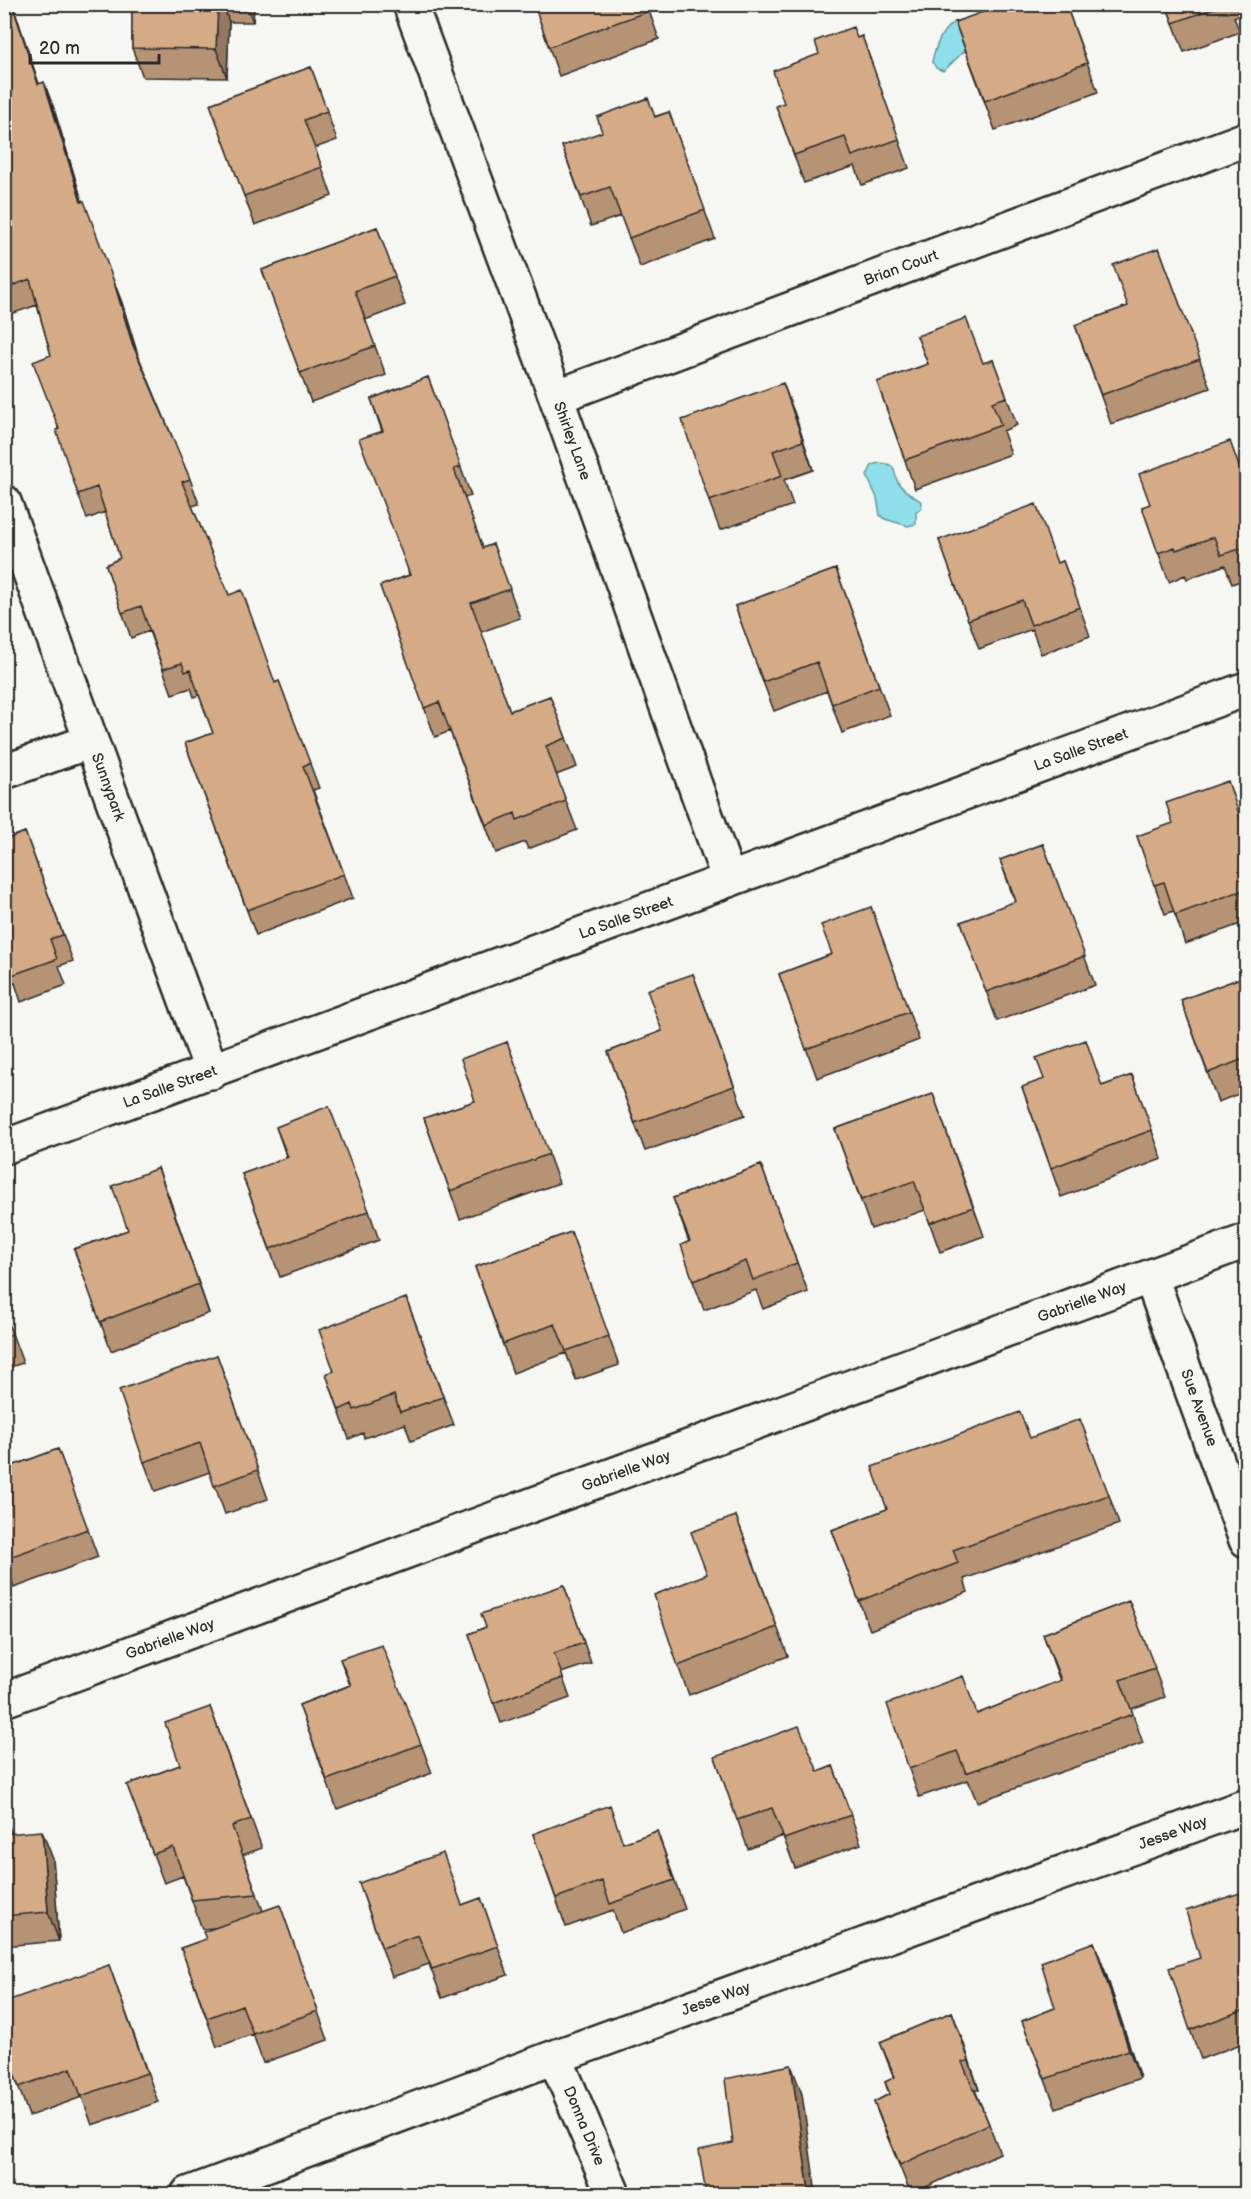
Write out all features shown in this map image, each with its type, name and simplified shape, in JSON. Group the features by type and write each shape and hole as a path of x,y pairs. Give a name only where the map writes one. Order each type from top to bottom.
{"street":[{"name":"Shirley Lane","path":"410,4 556,397 729,880"},
{"name":"Brian Court","path":"556,397 1246,139"},
{"name":"Sunnypark","path":"4,502 212,1072"},
{"name":"La Salle Street","path":"4,1148 1246,688"},
{"path":"4,772 91,741"},
{"name":"Gabrielle Way","path":"4,1700 1246,1241"},
{"name":"Sue Avenue","path":"1151,1277 1246,1540"},
{"name":"Jesse Way","path":"188,2194 555,2057 1246,1806"},
{"name":"Donna Drive","path":"555,2057 613,2194"}],"water":[{"path":"969,19 973,45 943,71 936,68 932,61 943,32 954,22"},
{"path":"879,463 890,465 901,487 922,502 921,509 916,512 916,524 908,526 885,519 880,515 877,498 867,476 872,465"}],"building":[{"path":"4,4 12,4 38,84 44,82 81,202 84,201 113,279 132,343 190,479 182,482 229,595 242,590 275,683 279,681 310,763 303,766 344,874 247,910 185,743 213,733 190,670 185,672 182,663 163,669 141,606 122,613 106,565 120,558 97,487 78,494 56,430 59,429 33,362 51,355 30,279 4,289"},
{"path":"132,4 218,4 216,49 132,48"},
{"path":"534,4 647,4 649,11 549,47"},
{"path":"993,4 1056,4 1058,8 1066,5 1087,63 985,101 955,22 994,8"},
{"path":"1166,4 1225,4 1173,23"},
{"path":"853,27 857,38 862,36 899,139 852,156 845,137 794,155 776,106 784,103 773,71 819,54 815,41"},
{"path":"311,67 327,111 304,120 322,167 244,196 210,104"},
{"path":"648,98 655,117 669,112 705,210 629,238 610,187 581,197 562,146 602,132 597,117"},
{"path":"377,227 395,276 355,291 375,346 300,373 262,270"},
{"path":"1159,248 1200,359 1101,395 1075,325 1128,306 1113,265"},
{"path":"966,318 983,363 993,360 1007,397 992,402 1001,425 905,460 877,382 928,364 917,336"},
{"path":"428,377 461,467 454,469 483,548 493,544 510,589 471,603 510,711 550,696 566,738 546,746 566,801 517,820 515,813 486,825 439,702 424,708 380,586 410,575 359,439 383,431 371,399"},
{"path":"783,383 803,441 773,451 782,476 709,501 682,420"},
{"path":"1230,441 1246,486 1246,547 1221,555 1214,537 1176,550 1175,547 1158,553 1142,507 1150,504 1139,474"},
{"path":"1036,504 1057,563 1063,561 1080,607 1031,625 1022,600 968,620 939,540"},
{"path":"836,569 879,686 832,704 817,662 763,682 735,606"},
{"path":"1228,781 1246,835 1246,889 1175,915 1164,882 1154,885 1137,836 1173,823 1166,803"},
{"path":"25,832 63,935 50,939 57,959 12,975 4,956 4,840"},
{"path":"1043,844 1085,956 986,992 961,922 1016,901 1000,860"},
{"path":"871,907 909,1012 806,1049 779,974 832,954 821,925"},
{"path":"693,974 734,1086 635,1123 608,1052 662,1031 647,990"},
{"path":"1246,976 1246,1058 1208,1073 1181,1000"},
{"path":"1086,1040 1102,1086 1132,1075 1152,1130 1051,1168 1022,1087 1044,1079 1036,1058"},
{"path":"507,1042 549,1154 450,1191 424,1118 475,1101 461,1059"},
{"path":"933,1094 973,1207 930,1223 914,1181 861,1200 835,1129"},
{"path":"329,1106 369,1211 270,1249 242,1174 288,1157 276,1127"},
{"path":"761,1165 797,1263 753,1280 746,1261 693,1281 681,1245 690,1241 673,1198"},
{"path":"158,1168 199,1284 100,1322 74,1249 128,1230 112,1186"},
{"path":"571,1232 609,1336 566,1351 555,1324 503,1344 475,1267"},
{"path":"406,1298 443,1397 400,1412 394,1395 354,1410 352,1404 339,1410 326,1374 334,1371 319,1330"},
{"path":"4,1312 12,1334 4,1337"},
{"path":"217,1355 258,1470 214,1486 200,1443 144,1462 119,1390"},
{"path":"1020,1412 1030,1438 1080,1419 1109,1495 953,1550 958,1563 859,1601 832,1530 887,1509 872,1467"},
{"path":"58,1449 88,1529 4,1559 4,1469"},
{"path":"736,1516 777,1627 678,1666 654,1595 707,1574 691,1532"},
{"path":"564,1585 584,1643 554,1653 563,1678 493,1703 469,1634 486,1627 481,1614"},
{"path":"1129,1601 1155,1668 1120,1680 1133,1714 966,1773 957,1751 909,1769 887,1704 963,1676 977,1714 1061,1680 1043,1634"},
{"path":"382,1645 421,1744 327,1780 299,1705 351,1685 340,1659"},
{"path":"210,1707 251,1819 232,1826 257,1894 192,1900 173,1847 153,1854 127,1785 180,1765 165,1723"},
{"path":"799,1726 818,1772 833,1766 851,1815 784,1839 772,1808 737,1820 715,1757"},
{"path":"610,1805 623,1843 657,1831 674,1880 610,1904 602,1881 556,1898 533,1834"},
{"path":"42,1831 48,1912 4,1916 4,1834"},
{"path":"443,1853 462,1905 481,1898 498,1946 432,1969 418,1935 382,1948 359,1883"},
{"path":"1243,1892 1246,1904 1246,2009 1190,2030 1169,1968 1200,1958 1186,1911"},
{"path":"280,1905 318,2011 253,2034 242,2005 207,2018 181,1948 206,1939 203,1932"},
{"path":"1094,1942 1129,2050 1045,2079 1022,2021 1055,2008 1041,1962"},
{"path":"109,1965 147,2073 81,2096 71,2068 19,2087 4,2046 4,2002"},
{"path":"952,2012 969,2061 962,2062 989,2124 900,2165 874,2102 890,2094 885,2082 895,2077 880,2042"},
{"path":"791,2065 809,2192 706,2194 699,2150 733,2143 725,2079"}]}
